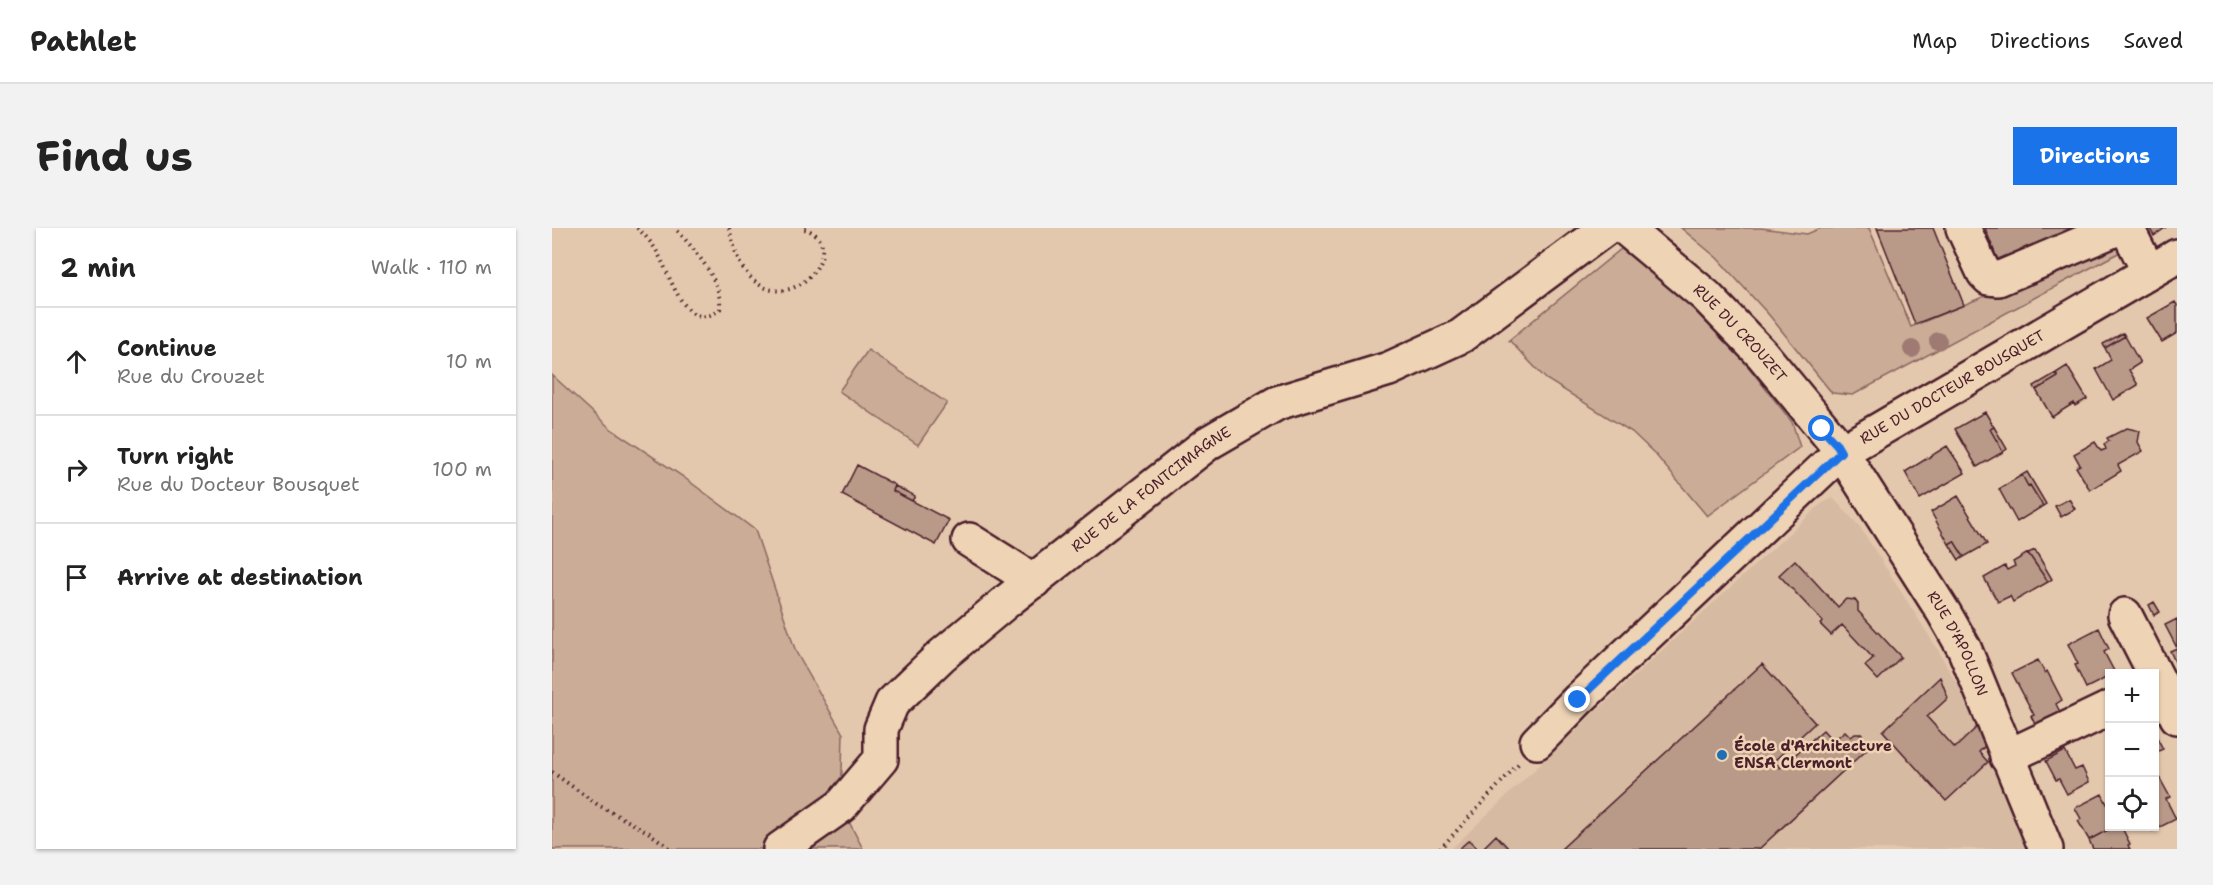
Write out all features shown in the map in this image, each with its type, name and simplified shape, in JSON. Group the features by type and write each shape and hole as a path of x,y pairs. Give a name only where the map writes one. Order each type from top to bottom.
{"street":[{"name":"RUE DE LA FONTCIMAGNE","path":"780,849 841,806 881,759 881,729 892,702 941,656 1208,443 1277,403 1389,369 1461,336 1606,228"},
{"name":"RUE DU CROUZET","path":"1626,228 1706,296 1762,354 1841,452"},
{"path":"1963,228 1984,273 1989,278 1998,279 2118,228"},
{"path":"2127,228 2149,272"},
{"name":"RUE DU DOCTEUR BOUSQUET","path":"1537,742 1578,700 1841,452 2177,256"},
{"name":"RUE D'APOLLON","path":"1841,452 1964,648 2046,849"},
{"path":"969,540 1034,581"},
{"path":"2125,615 2164,682 2177,717"},
{"path":"2007,757 2105,710"}],"path":[{"path":"637,228 656,249 681,301 690,312 701,318 711,316 720,309 722,297 716,282 675,228"},
{"path":"729,228 741,267 754,282 772,291 788,290 805,281 818,269 823,252 820,239 812,230 800,228"},
{"path":"1440,849 1537,742"},
{"path":"552,772 598,805 648,832 671,849"}],"shaded area":[{"path":"1681,228 1761,228 1807,234 1821,228 1869,228 1911,327 2088,253 2116,246 2122,251 1853,395 1832,393 1769,315 1717,258"},
{"path":"1621,249 1675,290 1743,360 1792,422 1800,447 1707,516 1655,454 1632,432 1546,379 1509,340"},
{"path":"868,350 947,403 918,445 839,391"},
{"path":"552,375 611,429 682,476 755,530 796,652 843,734 841,806 863,849 552,849"},
{"path":"1833,498 1860,527 1938,650 1976,718 2025,849 1451,849 1593,714 1821,504"}],"building":[{"path":"1877,228 1933,228 1964,305 1915,324"},
{"path":"1985,228 2094,228 2000,266"},
{"path":"2151,228 2165,228 2154,236 2150,229"},
{"path":"2175,302 2177,305 2177,333 2162,342 2147,318"},
{"path":"2123,333 2125,336 2105,348 2103,344"},
{"path":"2125,336 2140,363 2129,370 2138,385 2113,400 2096,369 2111,360 2105,348"},
{"path":"2067,366 2087,399 2075,406 2074,403 2052,417 2036,390 2058,377 2056,373"},
{"path":"2056,373 2058,377 2036,390 2034,386"},
{"path":"1985,412 1994,427 1990,429 2003,452 1977,467 1955,429"},
{"path":"1994,427 2007,449 2003,452 1990,429"},
{"path":"2127,428 2140,431 2138,442 2143,451 2118,465 2121,471 2090,490 2076,467 2080,465 2074,454 2095,442 2101,451 2106,449 2104,444 2109,441 2107,438"},
{"path":"1947,446 1965,473 1920,499 1905,472"},
{"path":"857,465 895,485 893,491 949,520 936,545 842,495"},
{"path":"2027,472 2046,504 2043,506 2022,475"},
{"path":"2022,475 2043,506 2017,522 1999,489"},
{"path":"895,486 915,496 912,501 893,491"},
{"path":"1958,496 1987,544 1964,557 1954,541 1949,544 1931,512"},
{"path":"2069,499 2075,509 2061,517 2055,506"},
{"path":"1954,541 1964,557 1959,560 1949,544"},
{"path":"2035,550 2052,579 2048,582 2028,553"},
{"path":"2028,553 2048,582 2013,602 2010,596 1998,602 1984,578 2005,566 2007,570 2015,566 2013,562"},
{"path":"1795,560 1838,607 1846,599 1855,600 1858,604 1858,611 1901,657 1878,680 1865,666 1873,658 1842,625 1831,635 1820,624 1823,622 1779,575"},
{"path":"2154,602 2160,612 2154,615 2149,605"},
{"path":"2177,619 2177,648 2165,625"},
{"path":"2099,628 2109,649 2104,652 2113,669 2105,669 2105,678 2086,688 2068,644"},
{"path":"2177,648 2177,663 2176,664 2170,651"},
{"path":"2038,660 2045,673 2047,671 2062,700 2056,704 2064,720 2039,732 2031,716 2034,715 2012,673"},
{"name":"École d'Architecture ENSA Clermont","path":"1762,664 1815,723 1774,761 1780,768 1823,730 1833,741 1845,731 1851,737 1855,734 1862,734 1861,742 1868,748 1759,849 1561,849"},
{"path":"1940,677 1948,698 1927,717 1955,748 1978,726 1985,746 1979,752 1988,762 1946,801 1883,731"},
{"path":"2065,751 2075,770 2082,767 2089,782 2067,794 2046,761"},
{"path":"2159,777 2170,797 2166,799 2176,819 2159,828"},
{"path":"2102,794 2105,800 2106,831 2089,840 2078,821 2081,819 2075,808"},
{"path":"2106,831 2124,831 2130,849 2093,849 2089,840"},
{"path":"1496,835 1509,849 1482,849"},
{"path":"1469,840 1478,849 1459,849"}],"place":[{"name":"École d'Architecture ENSA Clermont","path":"1722,755"}],"route":[{"path":"1578,700 1841,452 1822,429"}]}
